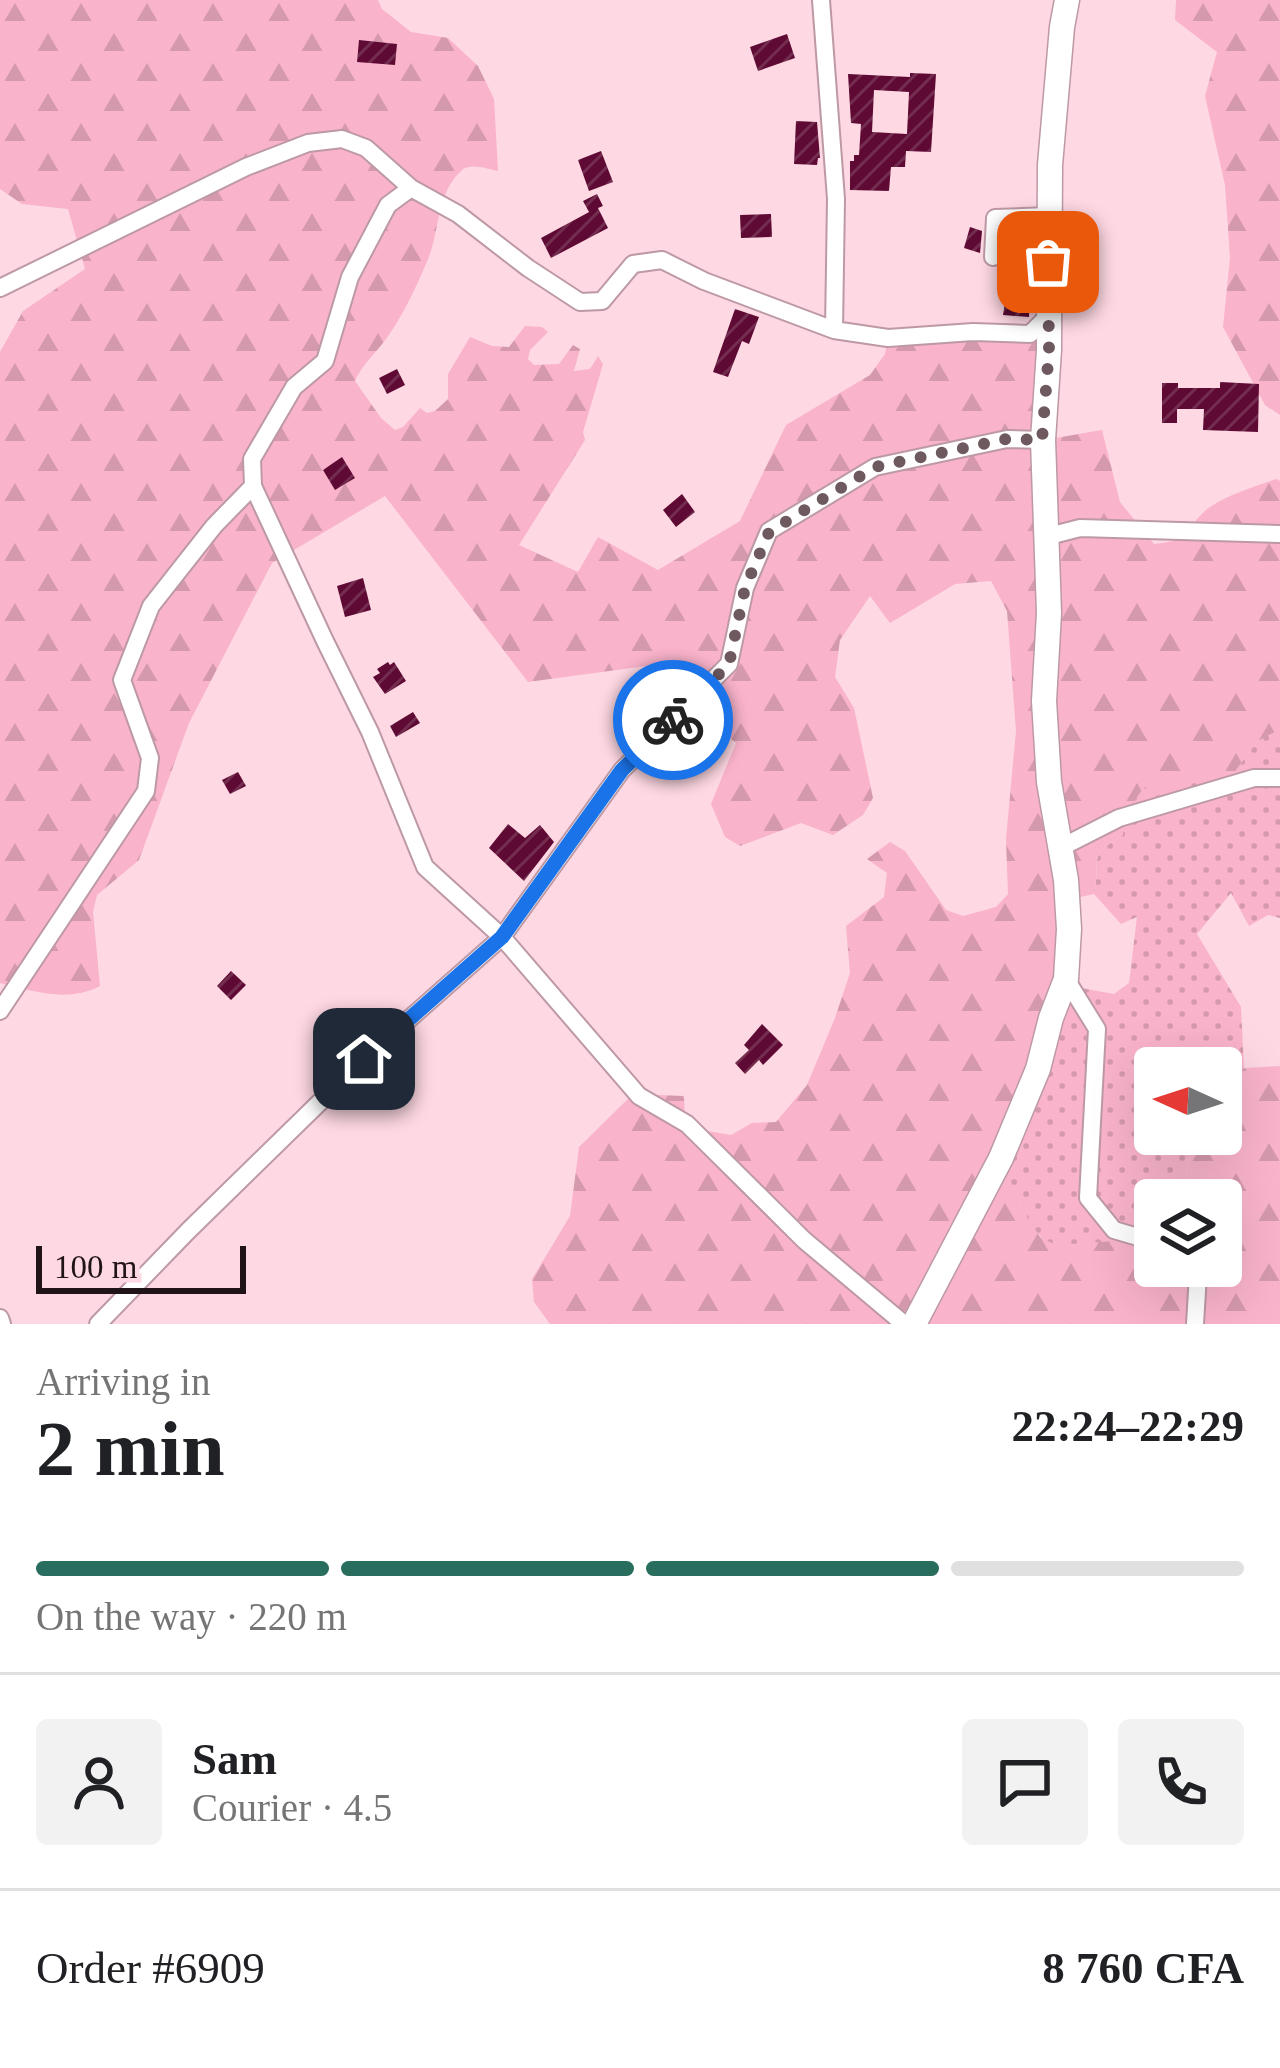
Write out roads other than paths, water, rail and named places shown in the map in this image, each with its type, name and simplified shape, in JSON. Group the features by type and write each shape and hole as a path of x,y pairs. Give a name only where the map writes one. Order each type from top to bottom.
{"street":[{"path":"821,0 836,199 834,330"},
{"path":"914,1324 1010,1138 1066,979 1069,928 1062,847 1048,782 1044,701 1049,613 1042,440 1049,350 1054,109 1067,0"},
{"path":"0,288 246,167 308,143 343,139 366,148 411,188 458,214 580,302 602,301 633,264 662,260 704,281 834,330 888,338 973,332 1030,334 1048,316"},
{"path":"411,188 388,205 350,278 325,361 294,387 252,459 253,486 370,732 425,867 502,937 639,1096 687,1124 804,1240 904,1324"},
{"path":"993,257 995,218 1049,216"},
{"path":"98,1324 364,1059 502,937 622,770 729,664 745,588 769,532 875,467 1006,439 1042,440"},
{"path":"0,1011 146,790 149,758 122,680 151,606 214,526 253,486"},
{"path":"1045,537 1080,528 1280,534"},
{"path":"1062,847 1119,818 1254,778 1280,778"},
{"path":"1066,979 1097,1029 1088,1198 1114,1230 1134,1236"},
{"path":"1195,1324 1197,1287"}]}
